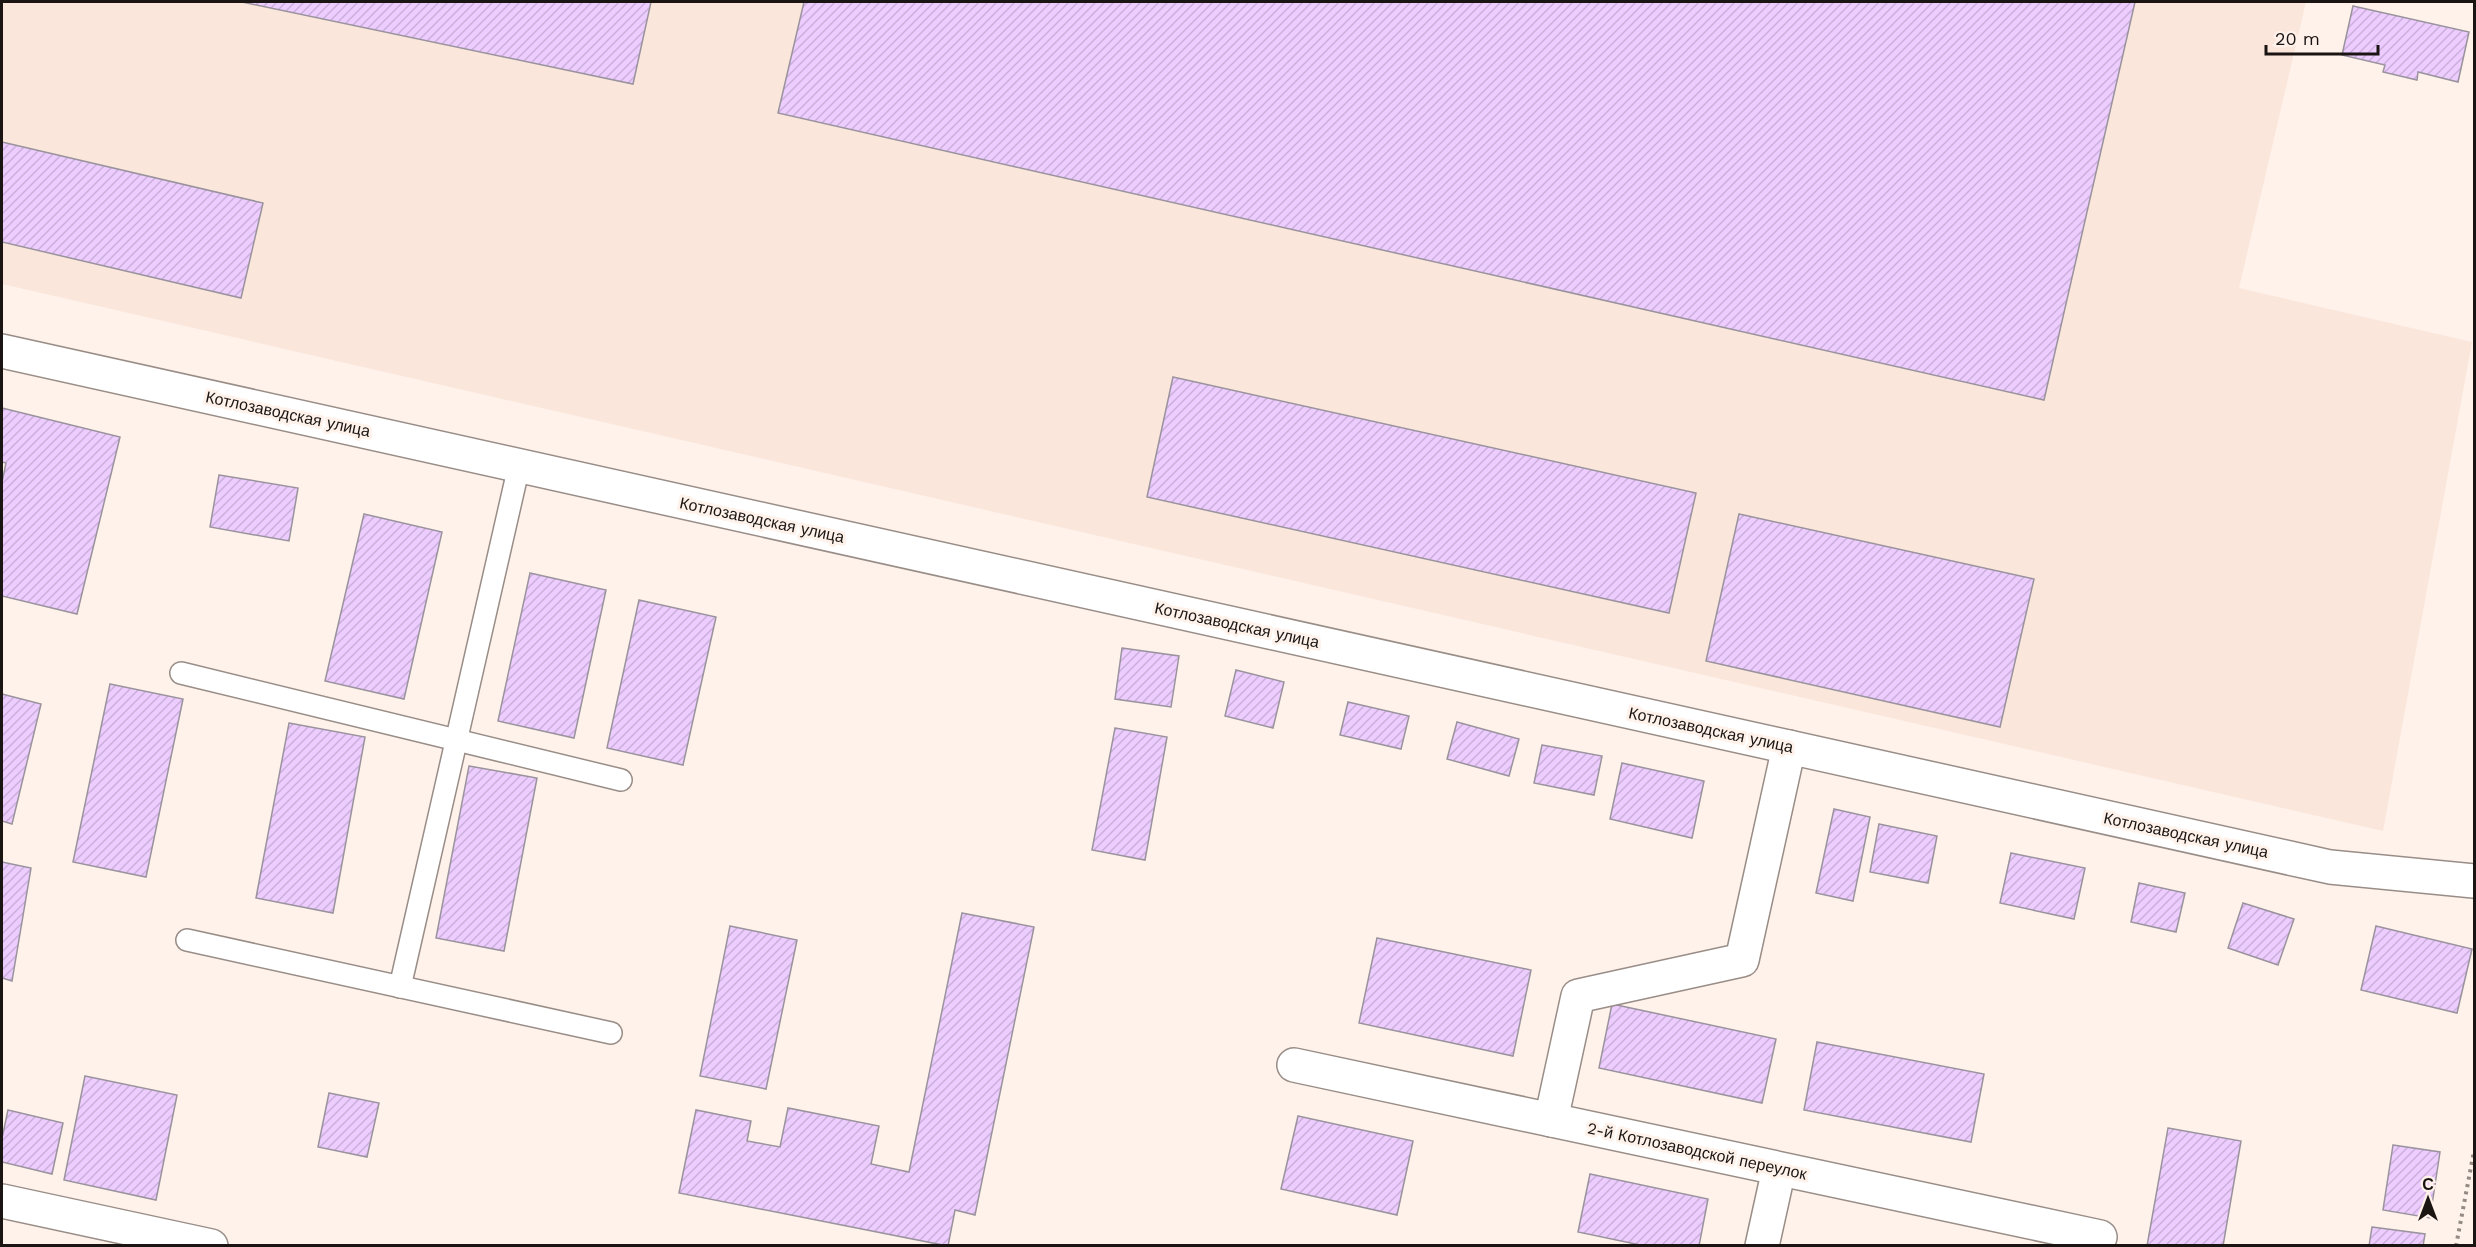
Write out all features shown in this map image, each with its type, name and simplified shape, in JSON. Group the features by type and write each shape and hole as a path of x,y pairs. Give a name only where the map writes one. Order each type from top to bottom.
{"street":[{"name":"Котлозаводская улица","path":"2,351 2330,867 2475,881"},
{"path":"1551,1120 1578,996 1742,960 1789,747"},
{"name":"2-й Котлозаводской переулок","path":"1294,1065 2100,1237"},
{"path":"1762,1245 1779,1169"},
{"path":"2,1201 211,1245"}],"lane":[{"path":"400,987 519,466"},
{"path":"181,673 621,780"},
{"path":"187,940 611,1033"}],"path":[{"path":"2456,1245 2475,1151"}],"shaded area":[{"path":"2,2 2306,2 2239,288 2472,342 2383,831 2,284"}],"building":[{"path":"242,2 651,2 633,84"},
{"path":"804,2 2135,2 2044,400 778,113"},
{"path":"2353,6 2469,32 2458,82 2418,72 2417,80 2383,72 2385,65 2342,55"},
{"path":"2,142 263,203 241,298 2,242"},
{"path":"1173,377 1696,493 1669,613 1147,497"},
{"path":"2,408 120,437 77,614 2,596 2,482 6,463 2,462"},
{"path":"219,475 298,488 289,541 210,527"},
{"path":"364,514 442,532 404,699 325,681"},
{"path":"1739,514 2034,579 2000,727 1706,661"},
{"path":"530,573 606,590 574,738 498,721"},
{"path":"639,600 716,617 683,765 607,748"},
{"path":"1122,648 1179,656 1171,707 1115,699"},
{"path":"1236,670 1284,682 1273,728 1225,716"},
{"path":"110,684 183,699 146,877 73,862"},
{"path":"2,694 41,704 12,824 2,821"},
{"path":"1348,702 1409,716 1401,749 1340,735"},
{"path":"1457,722 1519,739 1509,776 1447,759"},
{"path":"289,723 365,737 333,913 256,898"},
{"path":"1115,728 1167,737 1145,860 1092,850"},
{"path":"1542,745 1602,756 1594,795 1534,783"},
{"path":"1622,763 1704,781 1692,838 1610,819"},
{"path":"469,766 537,778 504,951 436,938"},
{"path":"1834,809 1870,817 1853,901 1816,893"},
{"path":"1879,824 1937,836 1928,883 1870,872"},
{"path":"2011,853 2085,868 2074,919 2000,903"},
{"path":"2,862 31,868 12,981 2,978"},
{"path":"2139,883 2185,893 2176,932 2131,922"},
{"path":"2243,903 2294,919 2278,965 2228,948"},
{"path":"962,913 1034,927 975,1215 955,1210 948,1246 679,1193 696,1110 751,1121 747,1141 780,1147 788,1108 879,1126 871,1164 909,1172"},
{"path":"730,926 797,940 766,1089 700,1076"},
{"path":"2376,926 2472,949 2457,1013 2361,990"},
{"path":"1377,938 1531,970 1513,1056 1359,1023"},
{"path":"1612,1004 1776,1039 1762,1103 1599,1068"},
{"path":"1817,1042 1984,1074 1971,1142 1804,1110"},
{"path":"85,1076 177,1095 156,1200 64,1180"},
{"path":"329,1093 379,1103 367,1157 318,1147"},
{"path":"8,1110 63,1123 52,1174 2,1162 2,1138"},
{"path":"1298,1116 1413,1141 1397,1215 1281,1189"},
{"path":"2168,1128 2241,1141 2223,1246 2147,1246"},
{"path":"2393,1145 2440,1152 2430,1218 2383,1210"},
{"path":"1590,1174 1708,1199 1699,1246 1645,1246 1578,1232"},
{"path":"2372,1227 2425,1234 2423,1246 2369,1246"}]}
